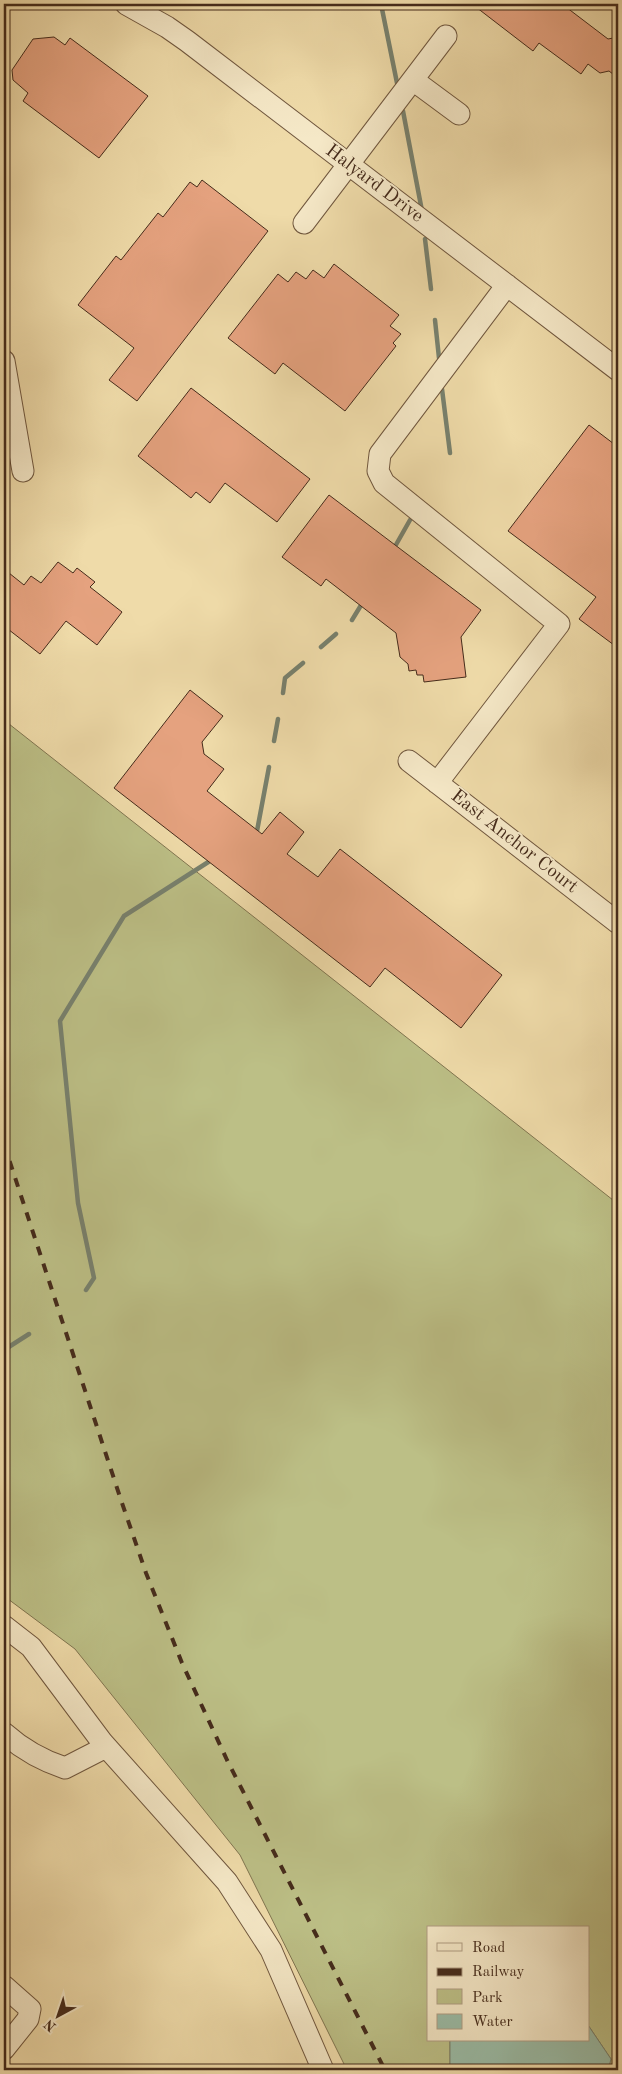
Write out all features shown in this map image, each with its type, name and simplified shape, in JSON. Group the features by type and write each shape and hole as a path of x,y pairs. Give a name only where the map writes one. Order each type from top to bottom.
{"street":[{"name":"Halyard Drive","path":"126,4 187,41 618,370"},
{"path":"304,223 446,36"},
{"path":"413,80 459,114"},
{"path":"437,783 559,624 384,483 378,471 380,454 507,285"},
{"path":"4,361 23,471"},
{"name":"East Anchor Court","path":"409,762 618,923"},
{"path":"4,1626 31,1647 106,1747 227,1882 271,1950 323,2070"},
{"path":"4,1733 22,1749 66,1768 106,1747"},
{"path":"4,1986 30,2009 28,2019 4,2049"}],"green space":[{"path":"4,720 618,1204 618,2070 608,2070 611,2059 590,2028 590,1926 427,1926 427,2042 450,2042 450,2070 347,2070 240,1855 75,1649 4,1596"}],"water":[{"path":"590,2028 611,2059 608,2070 450,2070 450,2042 590,2042"}],"building":[{"path":"472,4 562,4 608,39 618,37 618,78 609,71 600,73 588,64 581,74 539,43 533,51"},
{"path":"54,37 65,45 70,38 148,96 99,158 23,101 28,93 13,80 12,70 33,39"},
{"path":"202,180 268,231 137,401 109,380 134,348 78,305 116,256 121,260 158,213 163,217 190,182 197,187"},
{"path":"334,264 399,315 390,326 401,334 393,343 396,346 345,411 283,363 275,374 228,338 278,274 288,282 296,272 306,279 313,270 324,278"},
{"path":"191,388 310,479 277,522 225,483 210,503 196,492 191,498 138,456"},
{"path":"589,425 618,447 618,648 579,619 596,597 508,531"},
{"path":"329,495 481,610 461,637 466,677 424,682 423,675 417,675 416,670 409,671 408,664 400,657 396,633 326,579 321,586 282,557"},
{"path":"58,562 73,573 77,568 95,582 90,587 122,612 97,645 66,621 40,654 4,626 4,569 24,585 31,576 41,583"},
{"path":"190,690 223,716 202,742 204,754 224,769 207,791 262,834 280,812 304,832 287,854 318,877 340,849 502,975 461,1028 385,968 370,987 114,788"}],"waterway":[{"path":"381,4 397,83"},
{"path":"403,111 422,211"},
{"path":"425,239 431,289"},
{"path":"435,320 439,358"},
{"path":"442,389 450,453"},
{"path":"393,550 410,520"},
{"path":"352,620 363,602"},
{"path":"321,647 336,634"},
{"path":"283,693 285,678 303,663"},
{"path":"274,741 278,719"},
{"path":"254,833 257,831 269,767"},
{"path":"86,1290 94,1278 78,1203 60,1021 124,916 213,859"},
{"path":"4,1350 29,1334"}],"railway":[{"path":"4,1144 146,1573 182,1663 227,1760 385,2070"}]}
